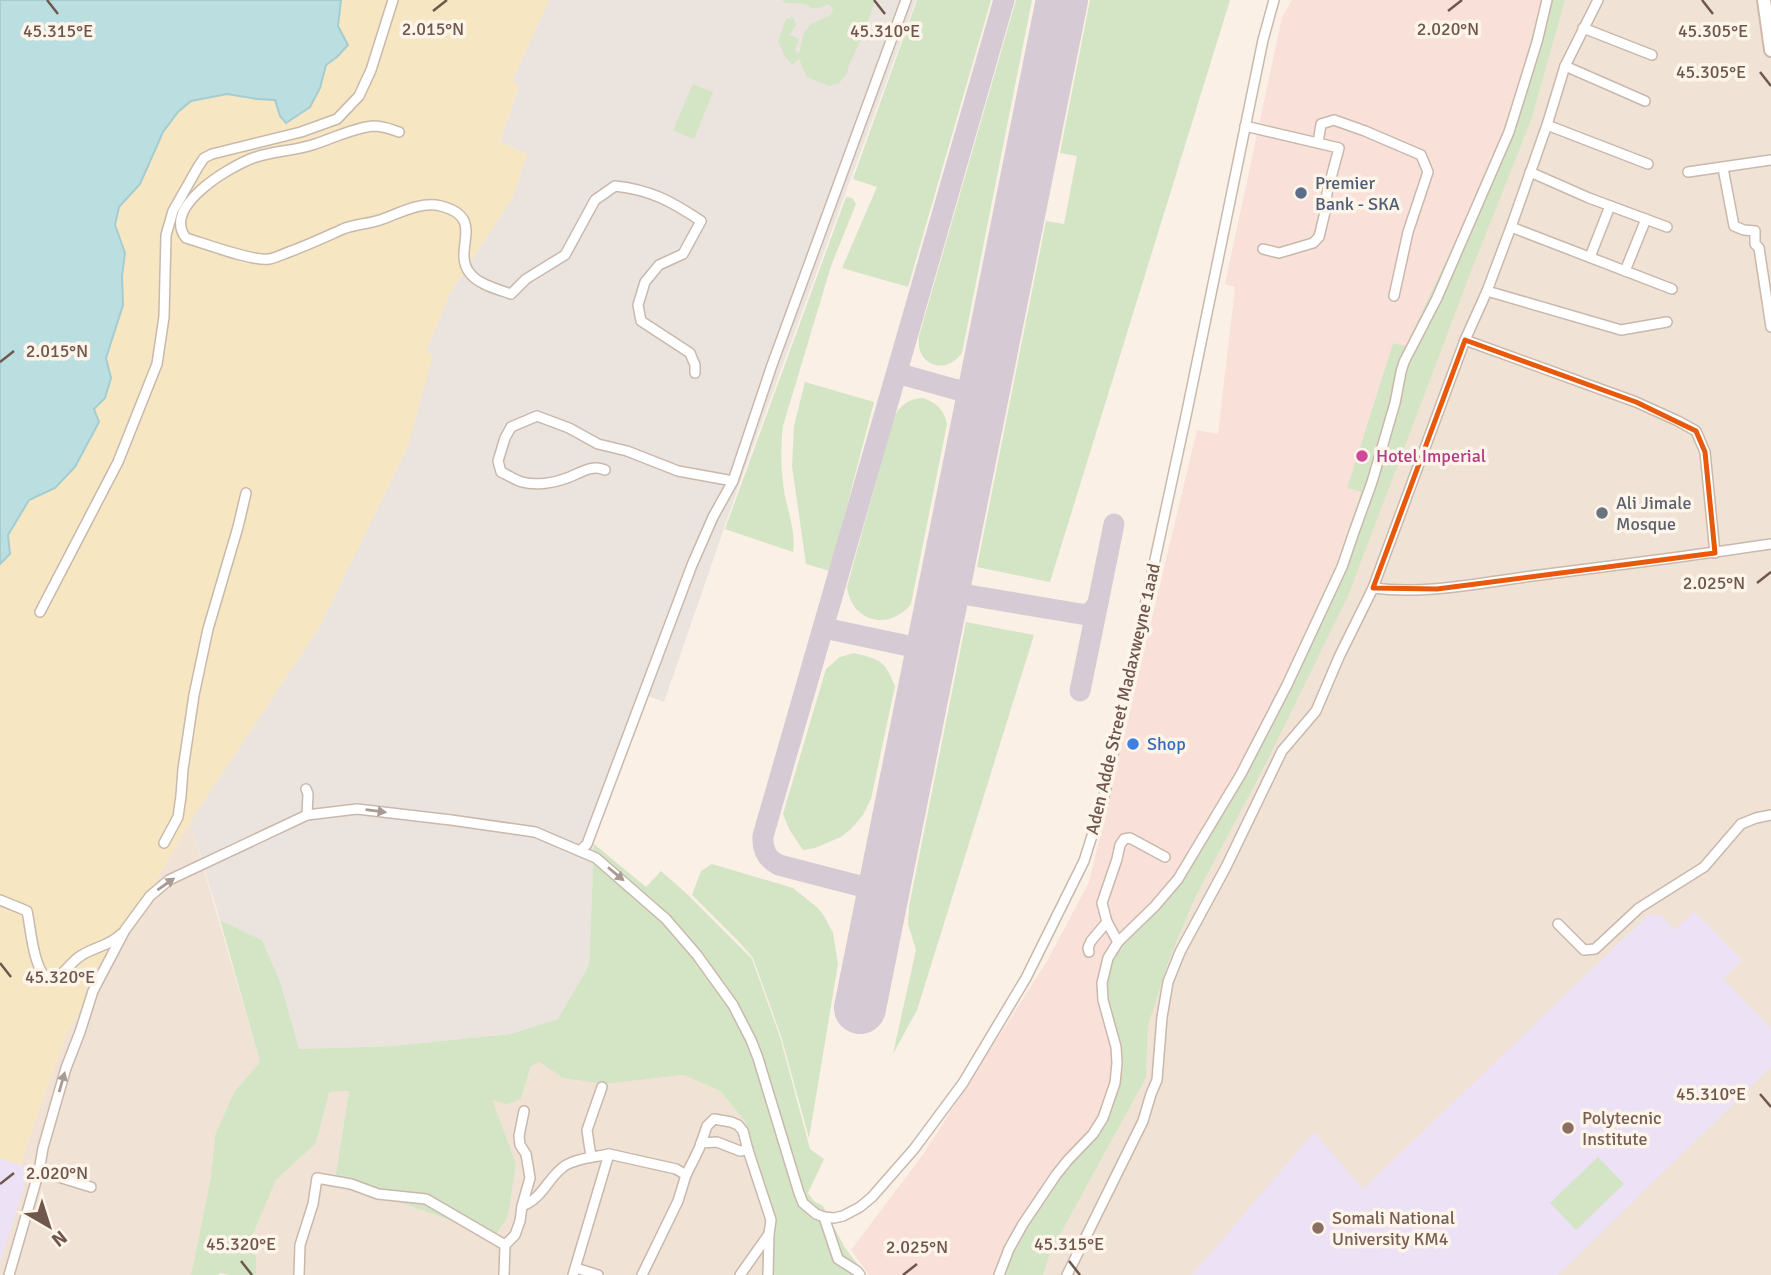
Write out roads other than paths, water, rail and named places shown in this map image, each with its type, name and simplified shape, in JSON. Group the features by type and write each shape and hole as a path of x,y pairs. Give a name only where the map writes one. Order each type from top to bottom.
{"main road":[{"path":"1764,0 1771,50"}],"street":[{"path":"40,612 118,462 157,364 164,317 166,235 173,211 198,167 204,158 212,154 319,127 337,119 359,96 371,70 393,0"},
{"path":"581,850 587,844 692,565 713,517 733,481 772,366 906,0"},
{"name":"Aden Adde Street Madaxweyne 1aad","path":"824,1217 843,1216 872,1197 914,1149 963,1083 1026,978 1084,861 1103,801 1185,424 1263,40 1274,0"},
{"path":"999,1275 1023,1224 1068,1160 1093,1134 1110,1101 1117,1063 1116,1047 1103,1000 1102,983 1108,958 1118,942 1170,891 1241,774 1287,685 1342,567 1372,482 1398,393 1401,372 1437,298 1505,143 1537,42 1546,0"},
{"path":"1067,1275 1143,1121 1157,1080 1168,982 1180,952 1226,867 1282,751 1315,712 1373,588 1465,340 1511,227 1565,66 1598,0"},
{"path":"1583,29 1652,55"},
{"path":"1565,66 1645,101"},
{"path":"1318,143 1321,124 1334,120 1421,155 1428,172 1408,232 1394,296"},
{"path":"1547,125 1648,164"},
{"path":"1245,126 1339,148 1327,193 1321,235 1313,243 1279,253 1263,249"},
{"path":"399,132 387,127 363,128 310,146 254,158 209,181 189,202 180,221 181,231 186,238 267,260 344,229 377,221 414,207 435,205 459,213 465,222 467,237 464,264 470,274 511,294 526,279 565,255 595,200 615,186 638,189 675,203 701,221 683,254 659,265 645,282 638,305 641,321 690,353 695,373"},
{"path":"1688,172 1771,160"},
{"path":"1723,168 1734,226 1755,231 1755,244 1759,248 1771,327"},
{"path":"1530,172 1667,227"},
{"path":"1590,257 1610,206"},
{"path":"1625,271 1646,219"},
{"path":"1511,227 1672,289"},
{"path":"1487,290 1621,330 1667,322"},
{"path":"1465,340 1636,402 1696,432 1705,452 1715,553"},
{"path":"605,470 590,468 545,483 522,482 501,472 498,461 511,427 537,416 569,428 598,444 627,451 678,471 733,481"},
{"path":"164,844 178,817 198,676 208,629 246,493"},
{"path":"1373,588 1437,589 1771,544"},
{"path":"306,789 307,815"},
{"path":"9,1275 66,1068 93,991 125,930 150,896 169,880 307,815 357,809 535,832 596,858 666,919 697,955 743,1023 758,1058 803,1203 824,1217 838,1259 860,1275"},
{"path":"1558,924 1584,950 1595,949 1640,908 1704,867 1741,824 1771,815"},
{"path":"1118,942 1101,903 1120,845 1124,839 1130,838 1165,857"},
{"path":"0,900 27,911 38,965 41,974 47,979 57,978 80,956 116,939 125,930"},
{"path":"1089,951 1091,941 1107,922"},
{"path":"591,1157 587,1130 602,1087"},
{"path":"504,1275 505,1245 515,1235 530,1178 526,1154 520,1145 519,1136 524,1111"},
{"path":"642,1275 678,1201 686,1175 710,1122 714,1119 731,1122 743,1131 771,1220 768,1275"},
{"path":"701,1143 717,1142 740,1151 748,1150"},
{"path":"598,1275 574,1272 609,1154"},
{"path":"522,1206 536,1199 567,1165 591,1157 609,1154 676,1169 686,1175"},
{"path":"39,1171 91,1187"},
{"path":"299,1275 300,1245 313,1204 317,1178 378,1194 426,1199 505,1245"},
{"path":"740,1275 769,1234"}],"water":[{"path":"0,0 341,0 338,26 348,45 326,65 320,88 310,107 286,123 280,116 275,100 227,94 191,101 178,112 163,132 140,184 119,207 115,225 125,253 122,276 123,305 106,358 111,378 105,398 94,409 99,422 75,467 55,488 29,500 8,535 10,554 0,564"}],"place":[{"name":"Premier Bank - SKA","path":"1301,193"},
{"name":"Hotel Imperial","path":"1362,456"},
{"name":"Ali Jimale Mosque","path":"1602,513"},
{"name":"Shop","path":"1133,744"},
{"name":"Polytecnic Institute","path":"1568,1128"},
{"name":"Somali National University KM4","path":"1318,1228"}]}
